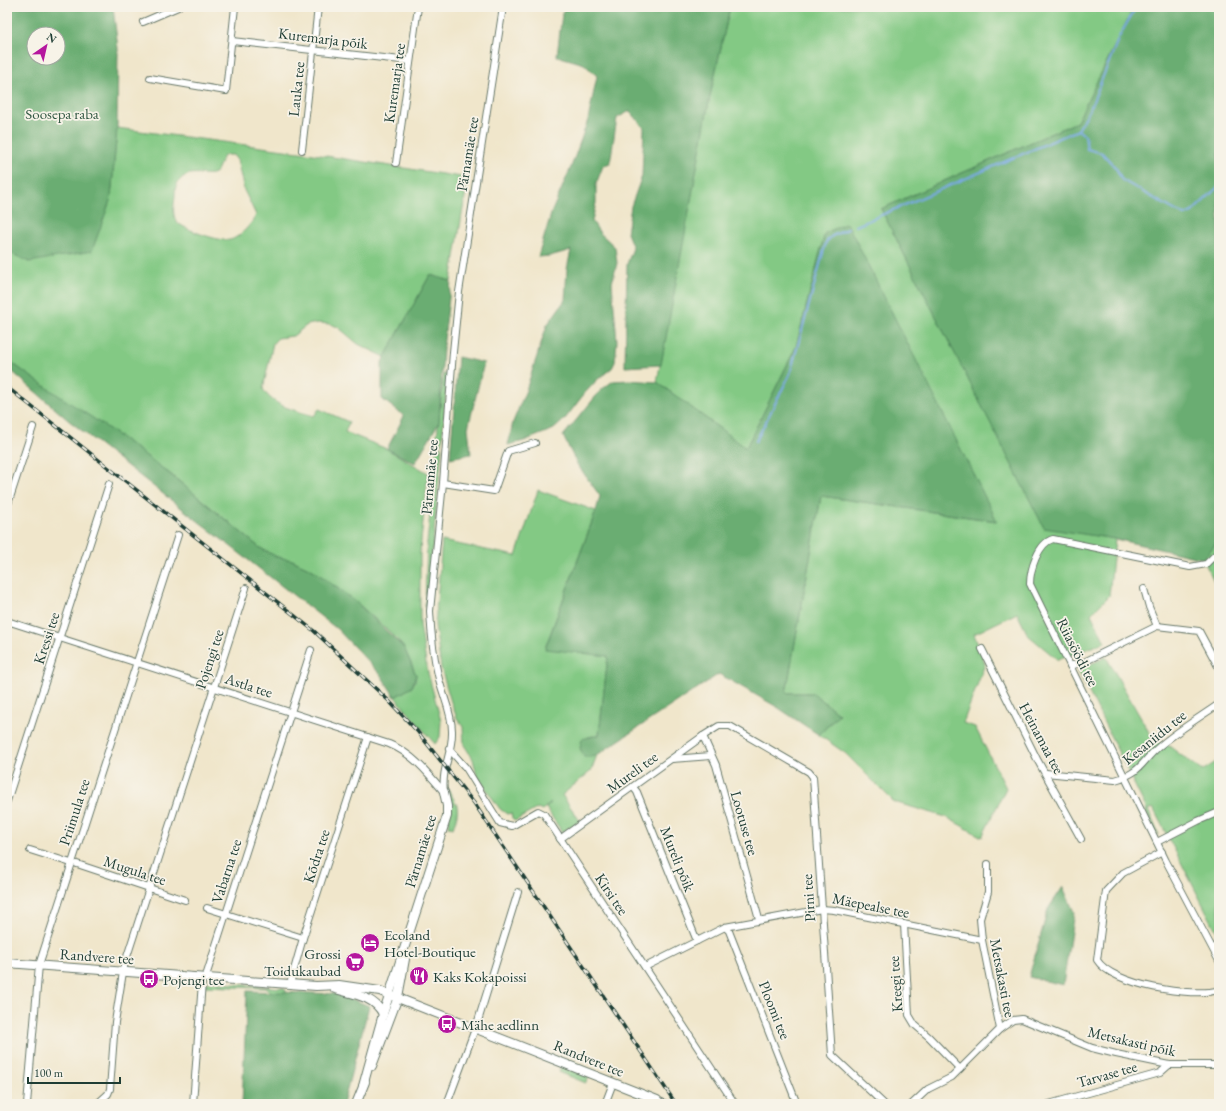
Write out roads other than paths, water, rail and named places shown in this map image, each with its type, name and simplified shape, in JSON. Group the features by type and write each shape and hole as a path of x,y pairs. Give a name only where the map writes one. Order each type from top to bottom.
{"main road":[{"name":"Pärnamäe tee","path":"356,1104 379,1052 407,942 447,816 447,806 444,792"},
{"name":"Randvere tee","path":"7,963 328,987 339,985 362,988 393,996 657,1100"},
{"path":"328,987 371,1000 379,1006 383,1014"},
{"name":"Pärnamäe tee","path":"363,1086 383,1014 393,996"}],"street":[{"path":"143,22 178,7"},
{"path":"150,78 226,91 236,7"},
{"name":"Lauka tee","path":"302,150 318,7"},
{"name":"Kuremarja tee","path":"396,163 418,7"},
{"name":"Pärnamäe tee","path":"444,792 445,764 452,731 450,716 438,675 431,631 430,611 443,483 459,292 503,7"},
{"name":"Kuremarja põik","path":"232,41 410,61"},
{"path":"7,507 33,427"},
{"path":"443,483 494,491 508,451 535,443"},
{"name":"Kressi tee","path":"7,801 109,484"},
{"name":"Priimula tee","path":"27,1104 39,965 74,863 136,663 178,535"},
{"name":"Riiasöödi tee","path":"1219,551 1206,564 1190,567 1059,539 1050,540 1042,547 1031,574 1030,584 1162,852 1219,961"},
{"name":"Pojengi tee","path":"96,1104 108,1094 110,1089 115,1022 122,972 246,588"},
{"path":"1144,589 1149,607 1157,626"},
{"name":"Astla tee","path":"7,621 389,744 404,751 423,768 444,792"},
{"path":"1070,666 1084,662 1157,626 1199,631 1219,668"},
{"name":"Heinamaa tee","path":"982,649 1038,761 1046,773 1081,839"},
{"name":"Vabarna tee","path":"192,1104 202,987 311,650"},
{"name":"Kesaniidu tee","path":"1126,777 1137,771 1160,745 1219,704"},
{"name":"Mureli tee","path":"560,840 703,736 720,726"},
{"name":"Pirni tee","path":"720,726 730,726 803,768 813,777 832,1055 884,1104"},
{"name":"Lootuse tee","path":"703,736 711,756 759,919"},
{"name":"Kõdra tee","path":"290,984 303,938 368,737"},
{"name":"Kirsi tee","path":"449,749 466,768 500,823 506,826 514,826 540,812 545,816 735,1104"},
{"path":"672,759 711,756"},
{"path":"1046,773 1115,780 1126,777"},
{"name":"Mureli põik","path":"633,787 637,792 697,941"},
{"path":"1157,842 1219,812"},
{"name":"Mugula tee","path":"30,850 74,863 184,900"},
{"path":"1162,852 1123,873 1106,891 1097,960 1101,967 1110,972 1151,986 1194,993 1219,990"},
{"name":"Metsakasti tee","path":"912,1104 928,1089 952,1077 1000,1030 982,940 980,919 988,892 990,876 988,864"},
{"path":"447,1104 475,1028 518,892"},
{"path":"208,908 303,938"},
{"name":"Mäepealse tee","path":"645,967 725,926 822,909 834,910 982,940"},
{"name":"Kreegi tee","path":"904,924 908,1015 915,1025 929,1037 960,1069"},
{"name":"Ploomi tee","path":"725,926 729,932 774,1042 797,1104"},
{"name":"Metsakasti põik","path":"1000,1030 1013,1020 1022,1019 1092,1048 1168,1065 1219,1065"},
{"name":"Tarvase tee","path":"1049,1104 1160,1073 1168,1065"},
{"path":"605,1104 613,1083"},
{"name":"Randvere tee","path":"657,1100 666,1104"}],"waterway":[{"path":"1083,134 1078,130 1090,109 1119,37 1136,7"},
{"path":"856,226 1078,130"},
{"path":"1085,135 1087,149 1102,153 1116,168 1122,180 1185,215 1192,212 1219,186"},
{"path":"756,441 790,374 826,242 832,236 848,229"}],"railway":[{"path":"7,387 314,631 389,701 417,731 474,803 676,1104"}],"place":[{"name":"Ecoland Hotel-Boutique","path":"370,943"},
{"name":"Grossi Toidukaubad","path":"355,962"},
{"name":"Kaks Kokapoissi","path":"419,976"},
{"name":"Pojengi tee","path":"149,979"},
{"name":"Mähe aedlinn","path":"447,1024"}],"park label":[{"name":"Soosepa raba","path":"62,113"}]}
